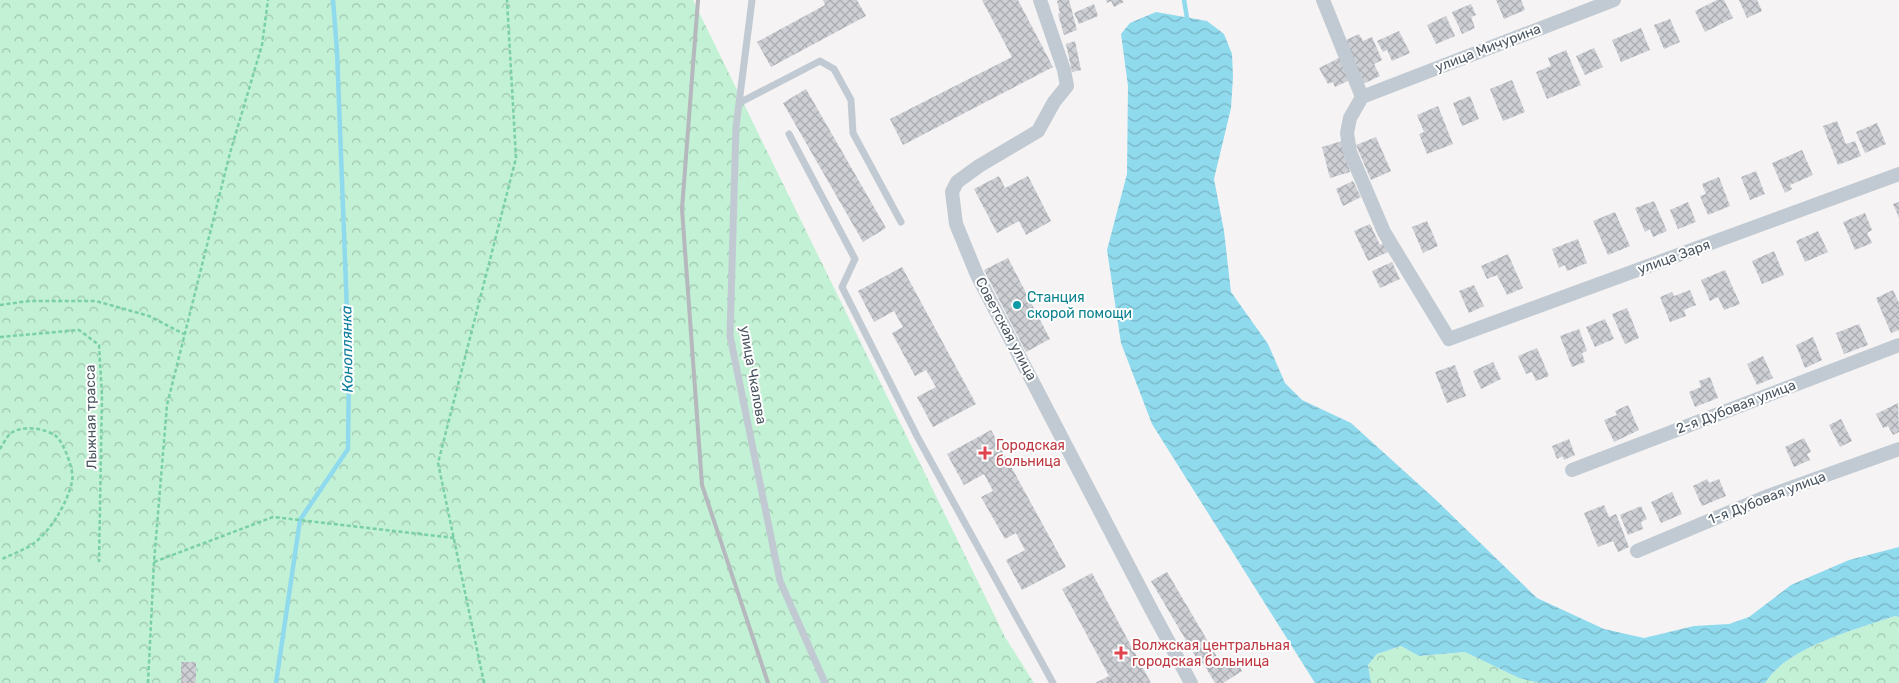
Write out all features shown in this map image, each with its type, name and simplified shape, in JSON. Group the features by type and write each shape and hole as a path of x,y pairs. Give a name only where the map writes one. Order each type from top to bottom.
{"street":[{"name":"Советская улица","path":"1040,0 1064,70 1066,86 1054,102 1038,131 979,166 957,182 952,192 956,224 977,275 1191,683"},
{"path":"1323,0 1362,97"},
{"name":"улица Мичурина","path":"1362,97 1614,0"},
{"name":"улица Заря","path":"1362,97 1350,118 1347,133 1350,152 1384,232 1449,339 1899,174"},
{"name":"2-я Дубовая улица","path":"1572,470 1899,345"},
{"name":"1-я Дубовая улица","path":"1637,551 1768,496 1899,450"}],"lane":[{"name":"улица Чкалова","path":"752,0 736,127 730,336 780,581 825,683"},
{"path":"739,103 820,61 834,69 851,100 853,133 901,222"},
{"path":"789,134 855,259 842,287 918,438 1053,683"}],"path":[{"path":"148,683 154,562 167,405 230,153 262,45 268,0"},
{"path":"484,683 438,463 516,158 507,0"},
{"path":"0,305 29,300 96,301 149,316 184,334"},
{"name":"Лыжная трасса","path":"0,337 80,330 99,345 102,396 100,562"},
{"name":"Лыжная трасса","path":"0,449 11,433 23,429 36,428 56,437 68,455 73,481 62,508 50,528 31,545 2,559"},
{"path":"154,562 274,517 454,538"}],"green space":[{"path":"0,0 693,0 1005,637 1034,683 0,683"},
{"path":"1895,616 1899,617 1899,683 1765,683 1775,670 1806,649 1843,633"},
{"path":"1401,646 1419,656 1465,652 1519,678 1540,683 1371,683 1368,665 1377,654"}],"water":[{"path":"1156,12 1207,21 1224,34 1232,54 1231,108 1214,179 1224,231 1231,292 1268,344 1285,383 1302,400 1351,423 1436,500 1537,598 1604,629 1644,638 1694,626 1729,624 1749,617 1791,585 1849,560 1899,547 1899,617 1895,616 1843,633 1806,649 1775,670 1765,683 1540,683 1519,678 1465,652 1419,656 1401,646 1377,654 1368,665 1371,683 1315,683 1152,424 1121,343 1107,250 1127,174 1128,86 1121,34 1130,23"}],"building":[{"path":"823,0 857,0 866,16 771,67 757,42 825,5"},
{"path":"982,0 1018,0 1053,67 903,145 890,119 1012,57"},
{"path":"1069,0 1077,30 1064,35 1058,14 1060,13 1057,1"},
{"path":"1106,0 1122,0 1124,2 1114,7 1111,1 1107,3"},
{"path":"1496,0 1521,0 1525,10 1504,19"},
{"path":"1717,0 1724,0 1733,18 1705,32 1695,11"},
{"path":"1739,0 1757,0 1762,11 1747,18"},
{"path":"1094,4 1098,16 1079,24 1074,13"},
{"path":"1471,4 1476,15 1471,17 1475,28 1462,34 1452,12"},
{"path":"1446,16 1455,36 1436,44 1427,25"},
{"path":"1670,19 1680,42 1664,49 1654,25"},
{"path":"1641,28 1650,50 1621,62 1612,40"},
{"path":"1399,31 1410,53 1392,61 1387,50 1383,52 1377,41"},
{"path":"1359,34 1363,41 1372,37 1382,60 1374,64 1380,76 1363,84 1344,41"},
{"path":"1075,41 1081,70 1072,72 1066,44"},
{"path":"1594,48 1603,67 1585,75 1576,56"},
{"path":"1566,50 1581,85 1547,99 1536,72 1551,66 1548,58"},
{"path":"1339,58 1350,80 1335,87 1333,82 1328,84 1319,68"},
{"path":"1512,80 1525,112 1503,121 1490,89"},
{"path":"806,89 886,228 863,242 783,103"},
{"path":"1470,96 1479,119 1462,126 1453,103"},
{"path":"1438,106 1453,144 1427,154 1419,134 1424,132 1417,115"},
{"path":"1837,121 1846,144 1855,141 1861,156 1838,165 1823,126"},
{"path":"1877,123 1886,144 1865,153 1856,132"},
{"path":"1376,137 1391,171 1371,180 1356,145"},
{"path":"1342,141 1350,172 1330,178 1322,147"},
{"path":"1802,150 1813,175 1790,185 1792,189 1785,193 1772,163"},
{"path":"1756,171 1765,194 1750,200 1741,177"},
{"path":"999,176 1005,188 1028,176 1051,221 1026,235 1019,221 997,233 974,189"},
{"path":"1719,177 1730,206 1708,215 1700,196 1706,194 1702,184"},
{"path":"1353,181 1361,197 1343,206 1336,189"},
{"path":"1654,201 1667,231 1653,237 1650,229 1645,232 1635,208"},
{"path":"1688,202 1696,222 1678,229 1670,210"},
{"path":"1899,202 1899,218 1893,204"},
{"path":"1615,212 1630,246 1608,255 1593,221"},
{"path":"1865,213 1872,230 1867,233 1872,243 1855,250 1843,222"},
{"path":"1427,221 1438,246 1423,253 1412,227"},
{"path":"1370,224 1380,245 1383,243 1388,252 1368,261 1354,231"},
{"path":"1818,231 1828,252 1805,262 1796,241"},
{"path":"1578,239 1587,263 1567,271 1565,265 1559,268 1552,249"},
{"path":"1774,251 1784,275 1762,284 1752,261"},
{"path":"1508,254 1523,288 1507,295 1497,275 1487,279 1481,266"},
{"name":"Станция скорой помощи","path":"1008,258 1050,339 1026,352 984,270"},
{"path":"1392,262 1400,279 1380,288 1372,271"},
{"path":"902,267 976,404 933,427 917,397 936,387 926,370 915,376 892,333 903,327 894,311 874,322 858,291"},
{"path":"1725,270 1740,304 1724,310 1718,297 1710,301 1701,280"},
{"path":"1474,285 1484,306 1469,313 1459,291"},
{"path":"1690,290 1696,305 1684,310 1686,316 1670,322 1660,297 1672,292 1674,296"},
{"path":"1893,290 1899,303 1899,330 1891,333 1876,298"},
{"path":"1627,308 1639,338 1625,344 1612,314"},
{"path":"1605,319 1614,339 1595,347 1586,327"},
{"path":"1859,324 1868,345 1844,354 1836,333"},
{"path":"1579,329 1587,351 1582,353 1585,362 1572,367 1560,336"},
{"path":"1813,337 1822,360 1805,368 1796,345"},
{"path":"1537,348 1549,376 1536,381 1532,372 1526,374 1518,356"},
{"path":"1763,356 1773,378 1757,385 1747,364"},
{"path":"1493,362 1501,379 1481,389 1473,371"},
{"path":"1455,365 1466,396 1447,403 1435,372"},
{"path":"1710,377 1718,398 1695,407 1689,392 1701,387 1699,381"},
{"path":"1898,403 1899,432 1893,435 1888,426 1883,428 1876,414"},
{"path":"1628,405 1639,430 1614,442 1604,420 1617,415 1615,411"},
{"path":"1841,419 1852,441 1840,447 1829,425"},
{"path":"991,430 1066,567 1022,590 1006,560 1025,550 1016,533 1005,539 981,497 993,491 984,474 964,485 947,454"},
{"path":"1804,438 1811,452 1807,454 1810,460 1794,467 1785,447"},
{"path":"1569,439 1575,455 1564,460 1563,456 1557,459 1552,446"},
{"path":"1707,479 1709,483 1719,479 1726,496 1702,506 1693,486"},
{"path":"1672,492 1682,514 1661,523 1651,502"},
{"path":"1604,505 1609,517 1616,514 1629,547 1618,552 1613,541 1598,547 1584,513"},
{"path":"1641,506 1647,519 1641,522 1643,529 1628,535 1620,515"},
{"path":"1167,572 1223,667 1236,660 1242,671 1223,683 1215,683 1203,663 1200,664 1151,581"},
{"path":"1092,573 1151,683 1095,683 1109,676 1062,589"},
{"path":"181,662 196,662 196,683 181,683"}],"waterway":[{"name":"Коноплянка","path":"276,683 300,520 348,449 349,364 337,51 333,0"},
{"name":"Коноплянка","path":"1184,0 1187,18"}],"railway":[{"path":"698,0 682,209 702,485 768,683"}],"place":[{"name":"Станция скорой помощи","path":"1017,305"},
{"name":"Городская больница","path":"985,453"},
{"name":"Волжская центральная городская больница","path":"1121,653"}]}
